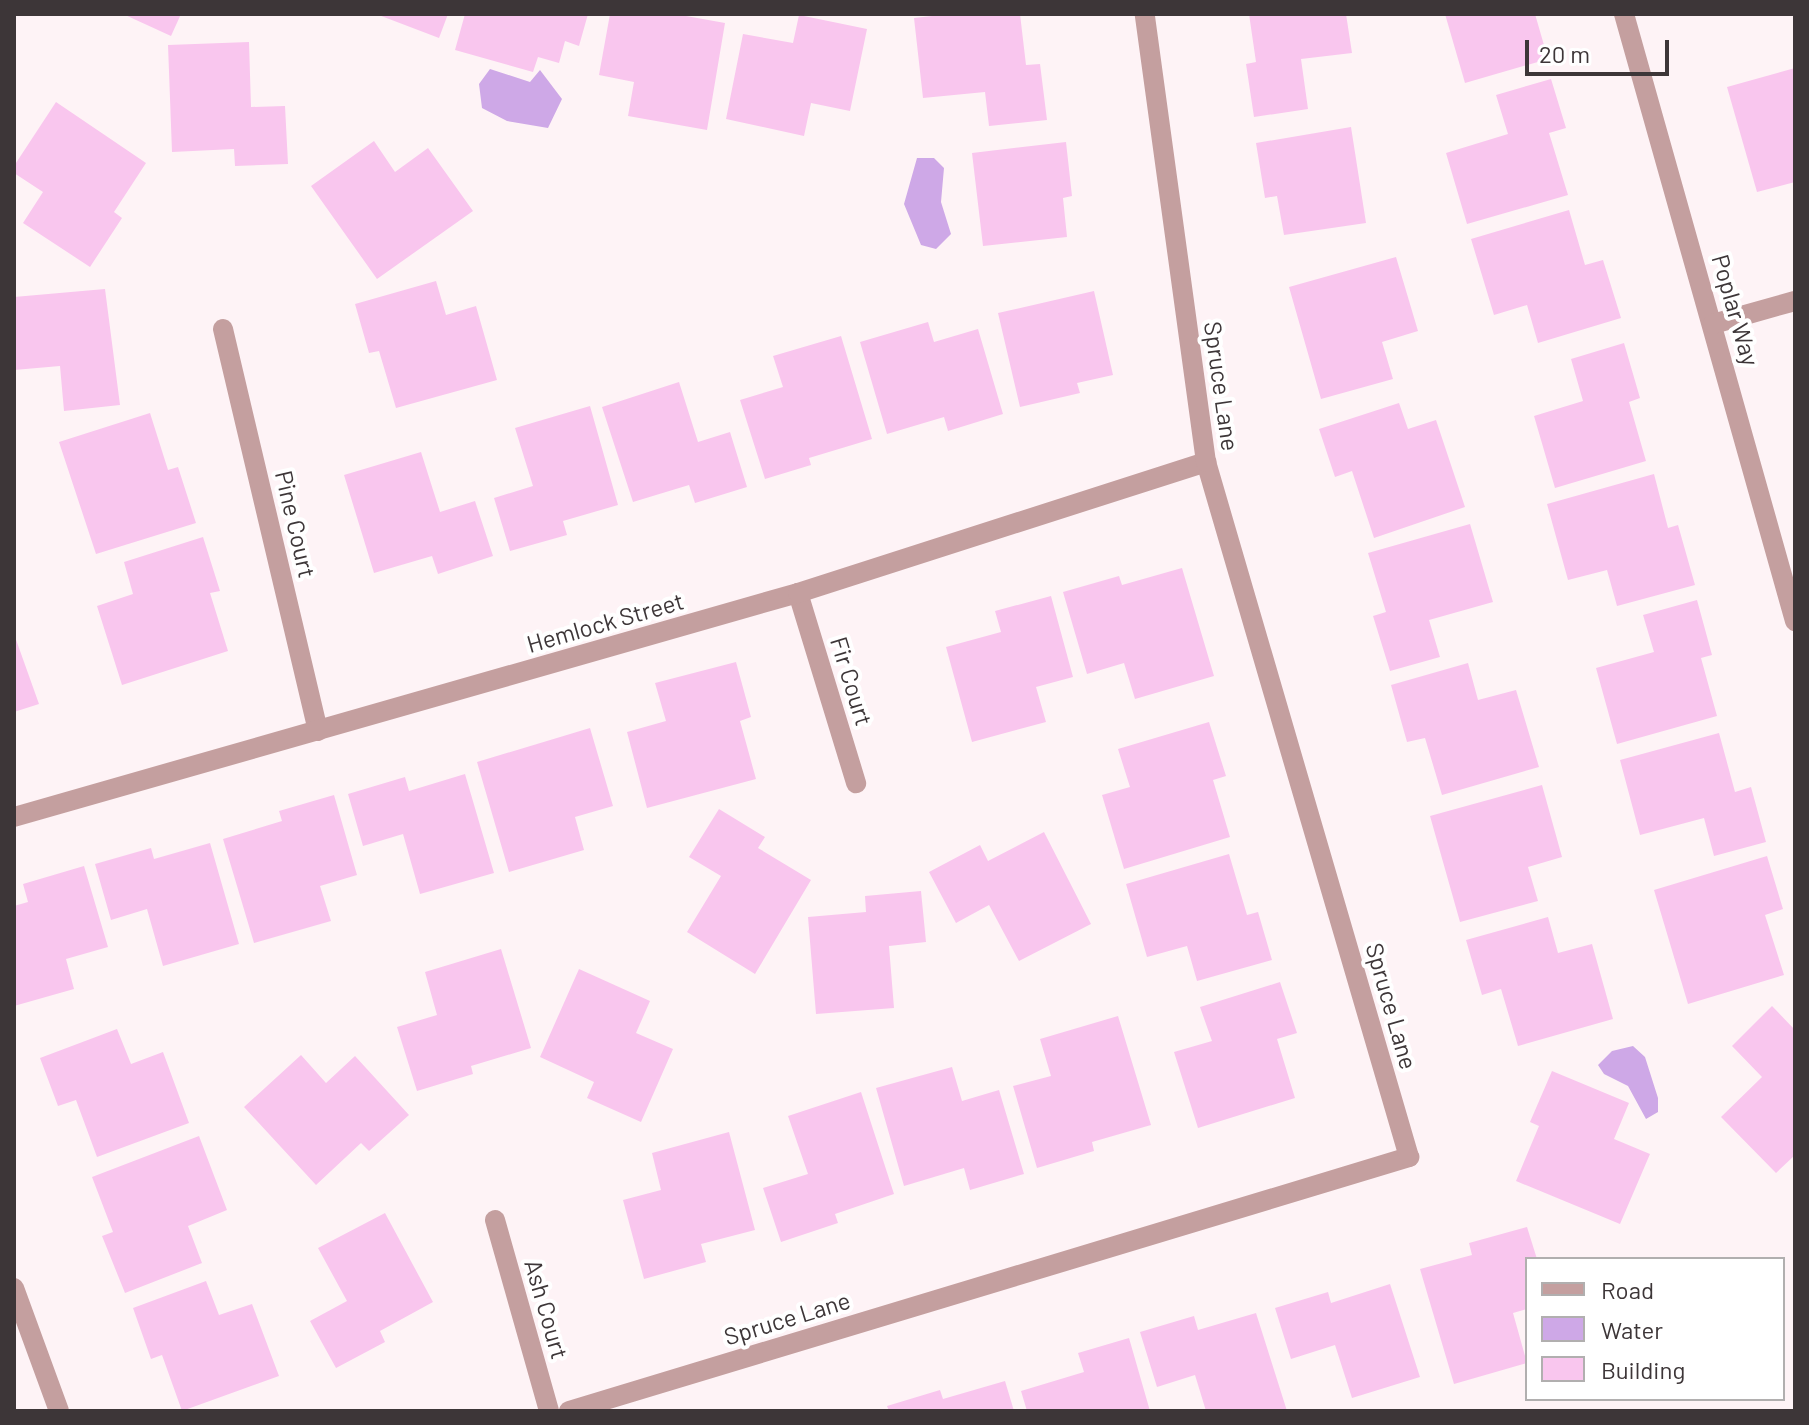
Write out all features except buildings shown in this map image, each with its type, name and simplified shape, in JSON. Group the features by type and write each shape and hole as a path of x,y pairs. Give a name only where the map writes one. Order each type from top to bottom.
{"street":[{"name":"Spruce Lane","path":"569,1411 1409,1157 1206,462 1145,14"},
{"name":"Poplar Way","path":"1624,14 1795,621"},
{"path":"1713,324 1795,301"},
{"name":"Pine Court","path":"223,329 318,731"},
{"name":"Hemlock Street","path":"14,817 798,593 1206,462"},
{"name":"Fir Court","path":"798,593 856,783"},
{"name":"Ash Court","path":"495,1220 549,1411"},
{"path":"14,1288 59,1411"}],"water":[{"path":"490,69 530,82 540,70 562,99 548,128 507,121 482,108 479,84"},
{"path":"917,158 934,158 944,168 941,202 951,234 936,249 921,245 904,204"},
{"path":"1633,1046 1645,1057 1658,1098 1658,1112 1646,1119 1628,1086 1604,1074 1598,1065 1612,1051"}]}
